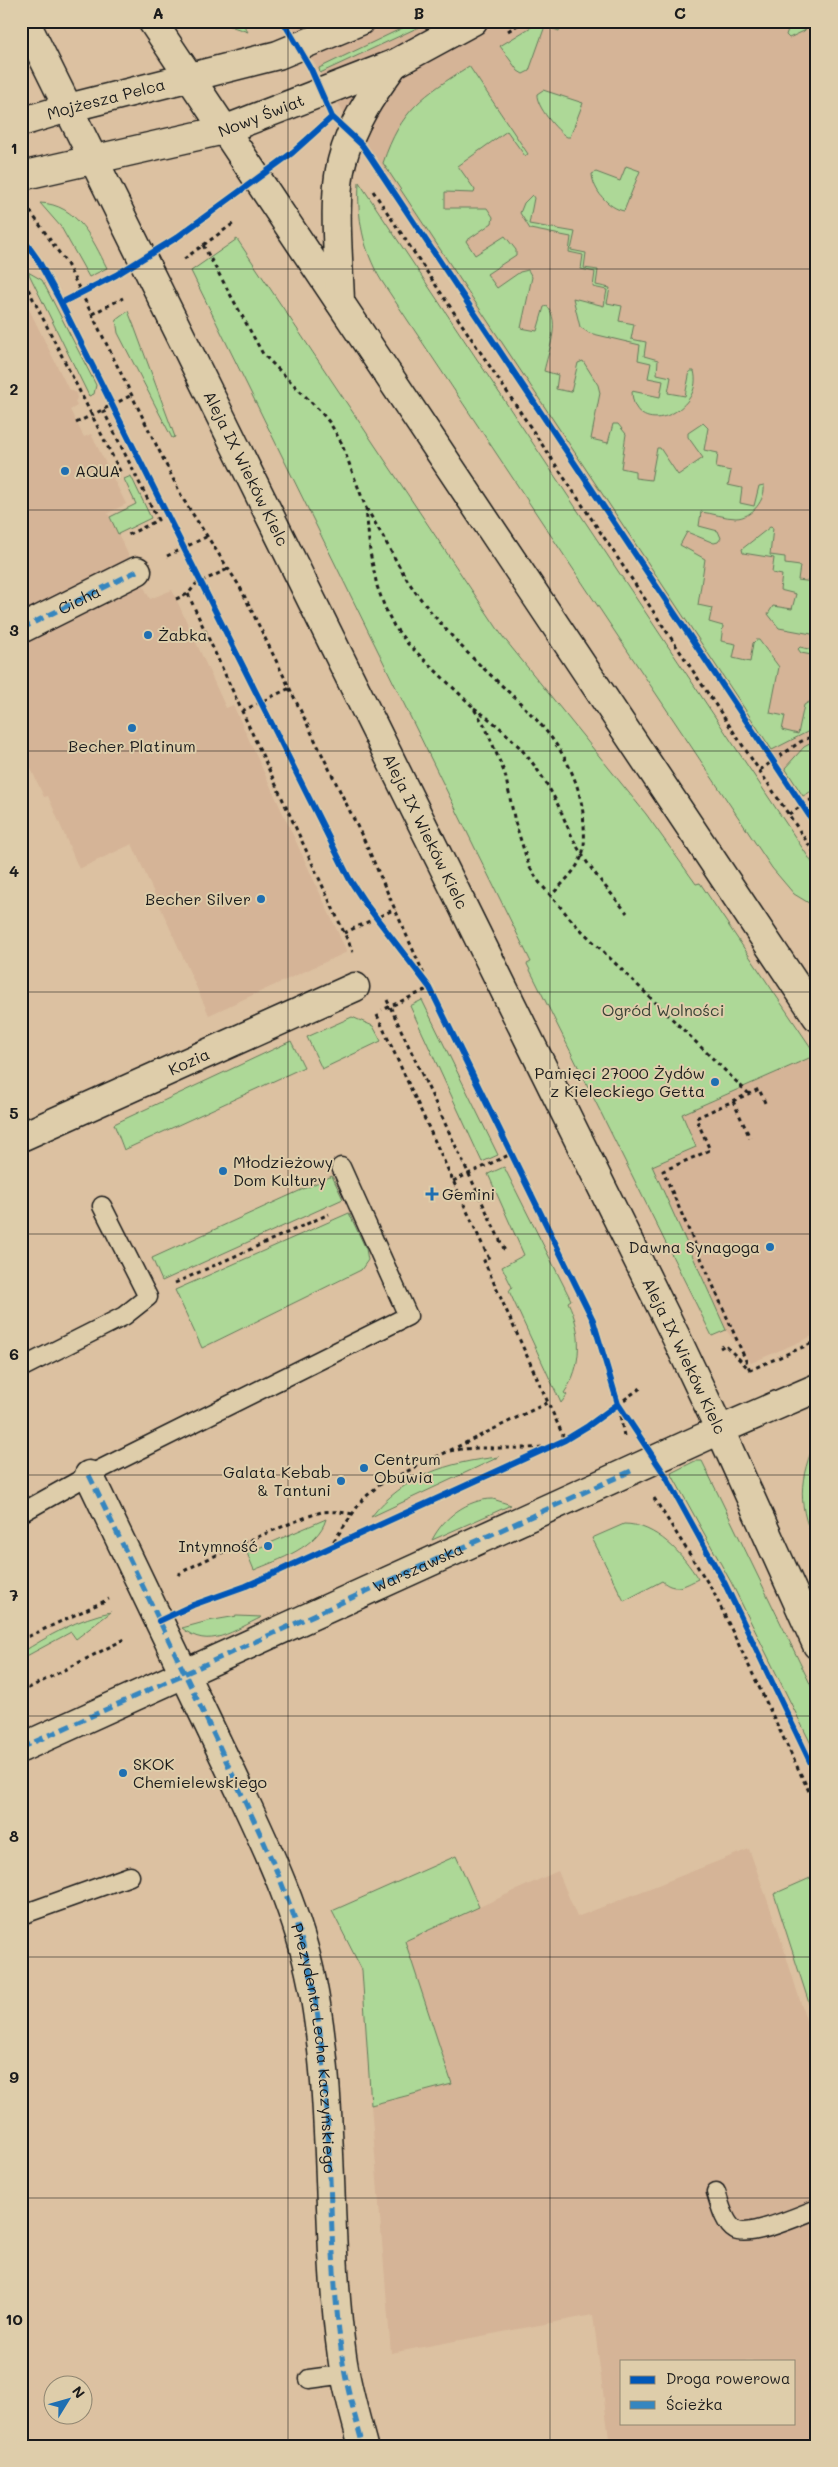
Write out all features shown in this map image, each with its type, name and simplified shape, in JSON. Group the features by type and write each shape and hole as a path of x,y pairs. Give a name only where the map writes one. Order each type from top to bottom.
{"main road":[{"name":"Aleja IX Wieków Kielc","path":"25,21 806,1606 817,1646"},
{"path":"152,21 817,1017"},
{"path":"190,76 278,55 360,21"},
{"name":"Nowy Świat","path":"94,159 224,130 394,64 473,21"},
{"path":"340,302 338,198 341,163 366,103 394,64"},
{"name":"Mojżesza Pelca","path":"21,122 190,76"},
{"path":"21,176 94,159"},
{"name":"Cicha","path":"21,628 137,571"},
{"name":"Kozia","path":"21,1137 355,987"},
{"name":"Warszawska","path":"21,1748 655,1459 817,1388"},
{"name":"Prezydenta Lecha Kaczyńskiego","path":"88,1475 186,1674 281,1880 295,1920 312,1980 321,2043 338,2306 346,2374 363,2446"}],"lane":[{"path":"21,1513 88,1475 408,1316 341,1167"},
{"path":"22,1367 124,1316 148,1297 102,1206"},
{"path":"21,1915 130,1876"},
{"path":"716,2192 725,2218 736,2230 750,2232 817,2209"},
{"path":"309,2380 346,2374"}],"path":[{"path":"507,32 524,21"},
{"path":"368,184 817,857"},
{"path":"26,205 62,255 183,499 240,587 395,909 430,988"},
{"path":"184,259 234,223"},
{"path":"203,245 263,354 330,423 341,442 366,508 411,585 452,637 536,720 567,758 580,794 584,822 582,855 568,877 550,897"},
{"path":"21,275 122,473"},
{"path":"75,296 90,288"},
{"path":"92,314 126,296"},
{"path":"76,423 132,395"},
{"path":"108,396 117,413"},
{"path":"103,410 158,520 121,538"},
{"path":"366,508 366,526 373,570 385,608 394,626 426,664 472,706 507,732 536,768 558,805 582,855 599,880 627,913"},
{"path":"178,551 207,537"},
{"path":"180,539 189,556"},
{"path":"176,599 188,594 196,584 203,584 228,569"},
{"path":"198,573 203,584"},
{"path":"188,594 355,956"},
{"path":"242,711 290,688"},
{"path":"257,693 266,710"},
{"path":"472,706 498,753 529,866 550,897 749,1094"},
{"path":"760,770 773,760 817,734"},
{"path":"768,752 778,768"},
{"path":"789,814 817,796"},
{"path":"798,797 807,812"},
{"path":"344,933 395,909"},
{"path":"371,910 383,926"},
{"path":"412,965 430,988"},
{"path":"405,1000 430,988"},
{"path":"382,992 392,1006 505,1251"},
{"path":"374,1010 489,1259 484,1261 566,1440"},
{"path":"750,1370 663,1171 710,1150 696,1118 759,1089 766,1105"},
{"path":"733,1101 750,1138"},
{"path":"453,1181 511,1154"},
{"path":"148,1297 159,1289 356,1201"},
{"path":"750,1370 817,1340"},
{"path":"718,1349 725,1345 750,1370"},
{"path":"618,1404 642,1387"},
{"path":"329,1548 362,1500 379,1485 549,1402"},
{"path":"618,1404 626,1442"},
{"path":"618,1404 655,1459"},
{"path":"444,1452 468,1448 542,1448 555,1444"},
{"path":"650,1490 713,1591 817,1808"},
{"path":"645,1501 654,1497"},
{"path":"180,1579 177,1573 296,1520 321,1512 341,1511 352,1514"},
{"path":"21,1640 101,1603"},
{"path":"21,1692 130,1636"}],"shaded area":[{"path":"289,21 817,21 817,756 784,772 773,760 352,126"},
{"path":"21,293 68,388 76,393 77,398 75,402 77,406 70,410 84,437 91,434 126,504 108,513 143,585 150,599 172,590 226,708 233,705 347,952 209,1015 132,844 79,869 48,796 44,797 21,747"},
{"name":"Dawna Synagoga","path":"816,1055 817,1334 751,1363 726,1330 652,1166 696,1147 682,1114"},
{"path":"749,1849 777,1927 817,2055 817,2446 610,2446 593,2315 391,2353 371,2105 452,2084 405,1941 558,1871 577,1917"}],"green space":[{"path":"215,21 241,21 248,32"},
{"path":"417,21 432,21 320,73 319,68"},
{"path":"541,21 563,21 559,31 545,26 529,71 523,74 518,71 500,46"},
{"path":"791,21 813,21 804,31 789,38 786,35"},
{"path":"469,66 528,154 525,156 507,131 458,166 475,190 474,193 445,192 445,208 487,208 493,217 492,223 466,241 475,255 505,236 516,250 516,255 487,274 497,288 520,272 528,270 532,277 521,328 537,331 544,307 547,306 553,320 553,329 544,371 558,375 556,389 571,392 578,363 583,361 598,385 600,393 591,439 608,443 613,424 618,424 626,434 621,468 635,471 635,478 651,480 657,448 660,448 678,475 703,458 688,437 688,433 703,423 708,428 704,450 718,453 716,468 731,471 728,485 742,488 740,503 754,506 759,486 764,485 763,496 760,502 747,515 732,518 701,512 699,526 718,531 721,538 718,542 714,543 687,532 680,545 705,559 698,605 712,608 709,622 723,626 721,641 736,644 733,658 750,662 753,643 759,640 779,667 770,713 785,716 782,730 798,734 804,705 809,702 817,705 817,727 772,750 383,163 390,145 406,116 426,96"},
{"path":"543,90 583,103 570,137 567,137 558,129 543,111 537,94"},
{"path":"626,166 640,171 624,211 612,206 602,197 595,186 592,174 596,172 620,181"},
{"path":"359,182 817,870 817,908 794,894 772,868 381,280 370,257 362,233 359,208"},
{"path":"532,195 534,198 529,224 575,232 571,250 586,253 584,268 598,270 596,285 610,288 607,303 622,306 619,321 634,324 631,339 646,342 644,356 658,360 657,374 671,377 668,393 685,396 690,371 694,371 695,386 689,399 679,409 668,416 655,418 644,415 635,406 632,391 660,397 663,381 648,378 651,363 638,360 640,345 589,333 580,327 573,298 604,306 607,290 593,287 595,272 581,269 583,255 569,252 571,237 530,229 520,213 524,203"},
{"path":"40,203 53,205 74,217 89,235 107,268 89,277 61,227"},
{"name":"Ogród Wolności","path":"237,239 503,637 646,814 696,884 700,883 816,1055 682,1114 696,1147 652,1166 726,1330 712,1336 527,964 531,962 191,271"},
{"path":"28,272 42,280 96,385 94,394 89,396"},
{"path":"128,311 175,437 172,438 118,333 116,320"},
{"path":"131,476 151,518 118,534 110,517 136,504 124,479"},
{"path":"770,527 773,528 770,555 785,557 785,564 800,566 798,580 813,582 811,598 817,599 817,635 779,628 768,614 773,606 792,609 796,594 780,590 782,575 772,573 774,558 743,553 742,549"},
{"path":"800,647 817,651 817,656 801,653 798,649"},
{"path":"817,740 817,788 803,796 785,768 804,747"},
{"path":"422,1000 498,1155 482,1162 410,1006"},
{"path":"352,1017 373,1026 381,1041 322,1069 307,1037"},
{"path":"291,1041 304,1067 124,1150 114,1124"},
{"path":"504,1167 571,1300 568,1302 573,1313 578,1336 577,1360 575,1371 564,1393 567,1395 561,1403 509,1291 512,1287 502,1267 524,1255 488,1174"},
{"path":"332,1176 343,1199 162,1281 152,1258"},
{"path":"349,1213 366,1249 368,1260 361,1270 202,1348 175,1290"},
{"path":"817,1439 817,1546 806,1519 802,1493 806,1467"},
{"path":"499,1457 371,1517 397,1491 412,1481 445,1467"},
{"path":"695,1461 702,1461 817,1698 817,1756 732,1584 671,1473"},
{"path":"493,1499 511,1505 432,1540 449,1517 457,1511 474,1502"},
{"path":"326,1519 322,1529 306,1545 285,1557 254,1570 247,1553"},
{"path":"624,1524 636,1525 658,1535 685,1560 698,1579 680,1587 671,1586 662,1581 624,1601 592,1538"},
{"path":"111,1612 76,1639 71,1632 21,1659 21,1653 53,1634 76,1623"},
{"path":"237,1616 262,1617 232,1632 212,1638 192,1635 182,1628 208,1621"},
{"path":"456,1856 479,1907 405,1941 452,2084 371,2105 362,1970 332,1911"},
{"path":"817,1875 817,2028 774,1894"}],"marked path":[{"path":"21,629 137,571"},
{"path":"21,1748 631,1471"},
{"path":"89,1475 265,1845 288,1899 305,1954 312,1982 324,2075 334,2263 342,2356 348,2390 363,2446"}],"cycle path":[{"path":"283,21 310,67 332,117 362,145 371,158 817,827"},
{"path":"61,303 116,275 176,238 292,153 332,117"},
{"path":"21,236 38,260 58,297 350,880 365,903 430,988 593,1320 618,1404 665,1475 725,1584 817,1776"},
{"path":"159,1621 193,1605 246,1586 565,1440 618,1404"}],"place":[{"name":"AQUA","path":"65,471"},
{"name":"Żabka","path":"148,635"},
{"name":"Becher Platinum","path":"132,728"},
{"name":"Becher Silver","path":"261,899"},
{"name":"Pamięci 27000 Żydów z Kieleckiego Getta","path":"715,1082"},
{"name":"Młodzieżowy Dom Kultury","path":"223,1171"},
{"name":"Gemini","path":"432,1194"},
{"name":"Dawna Synagoga","path":"770,1247"},
{"name":"Centrum Obuwia","path":"364,1468"},
{"name":"Galata Kebab & Tantuni","path":"341,1481"},
{"name":"Intymność","path":"268,1546"},
{"name":"SKOK Chemielewskiego","path":"123,1773"}]}
